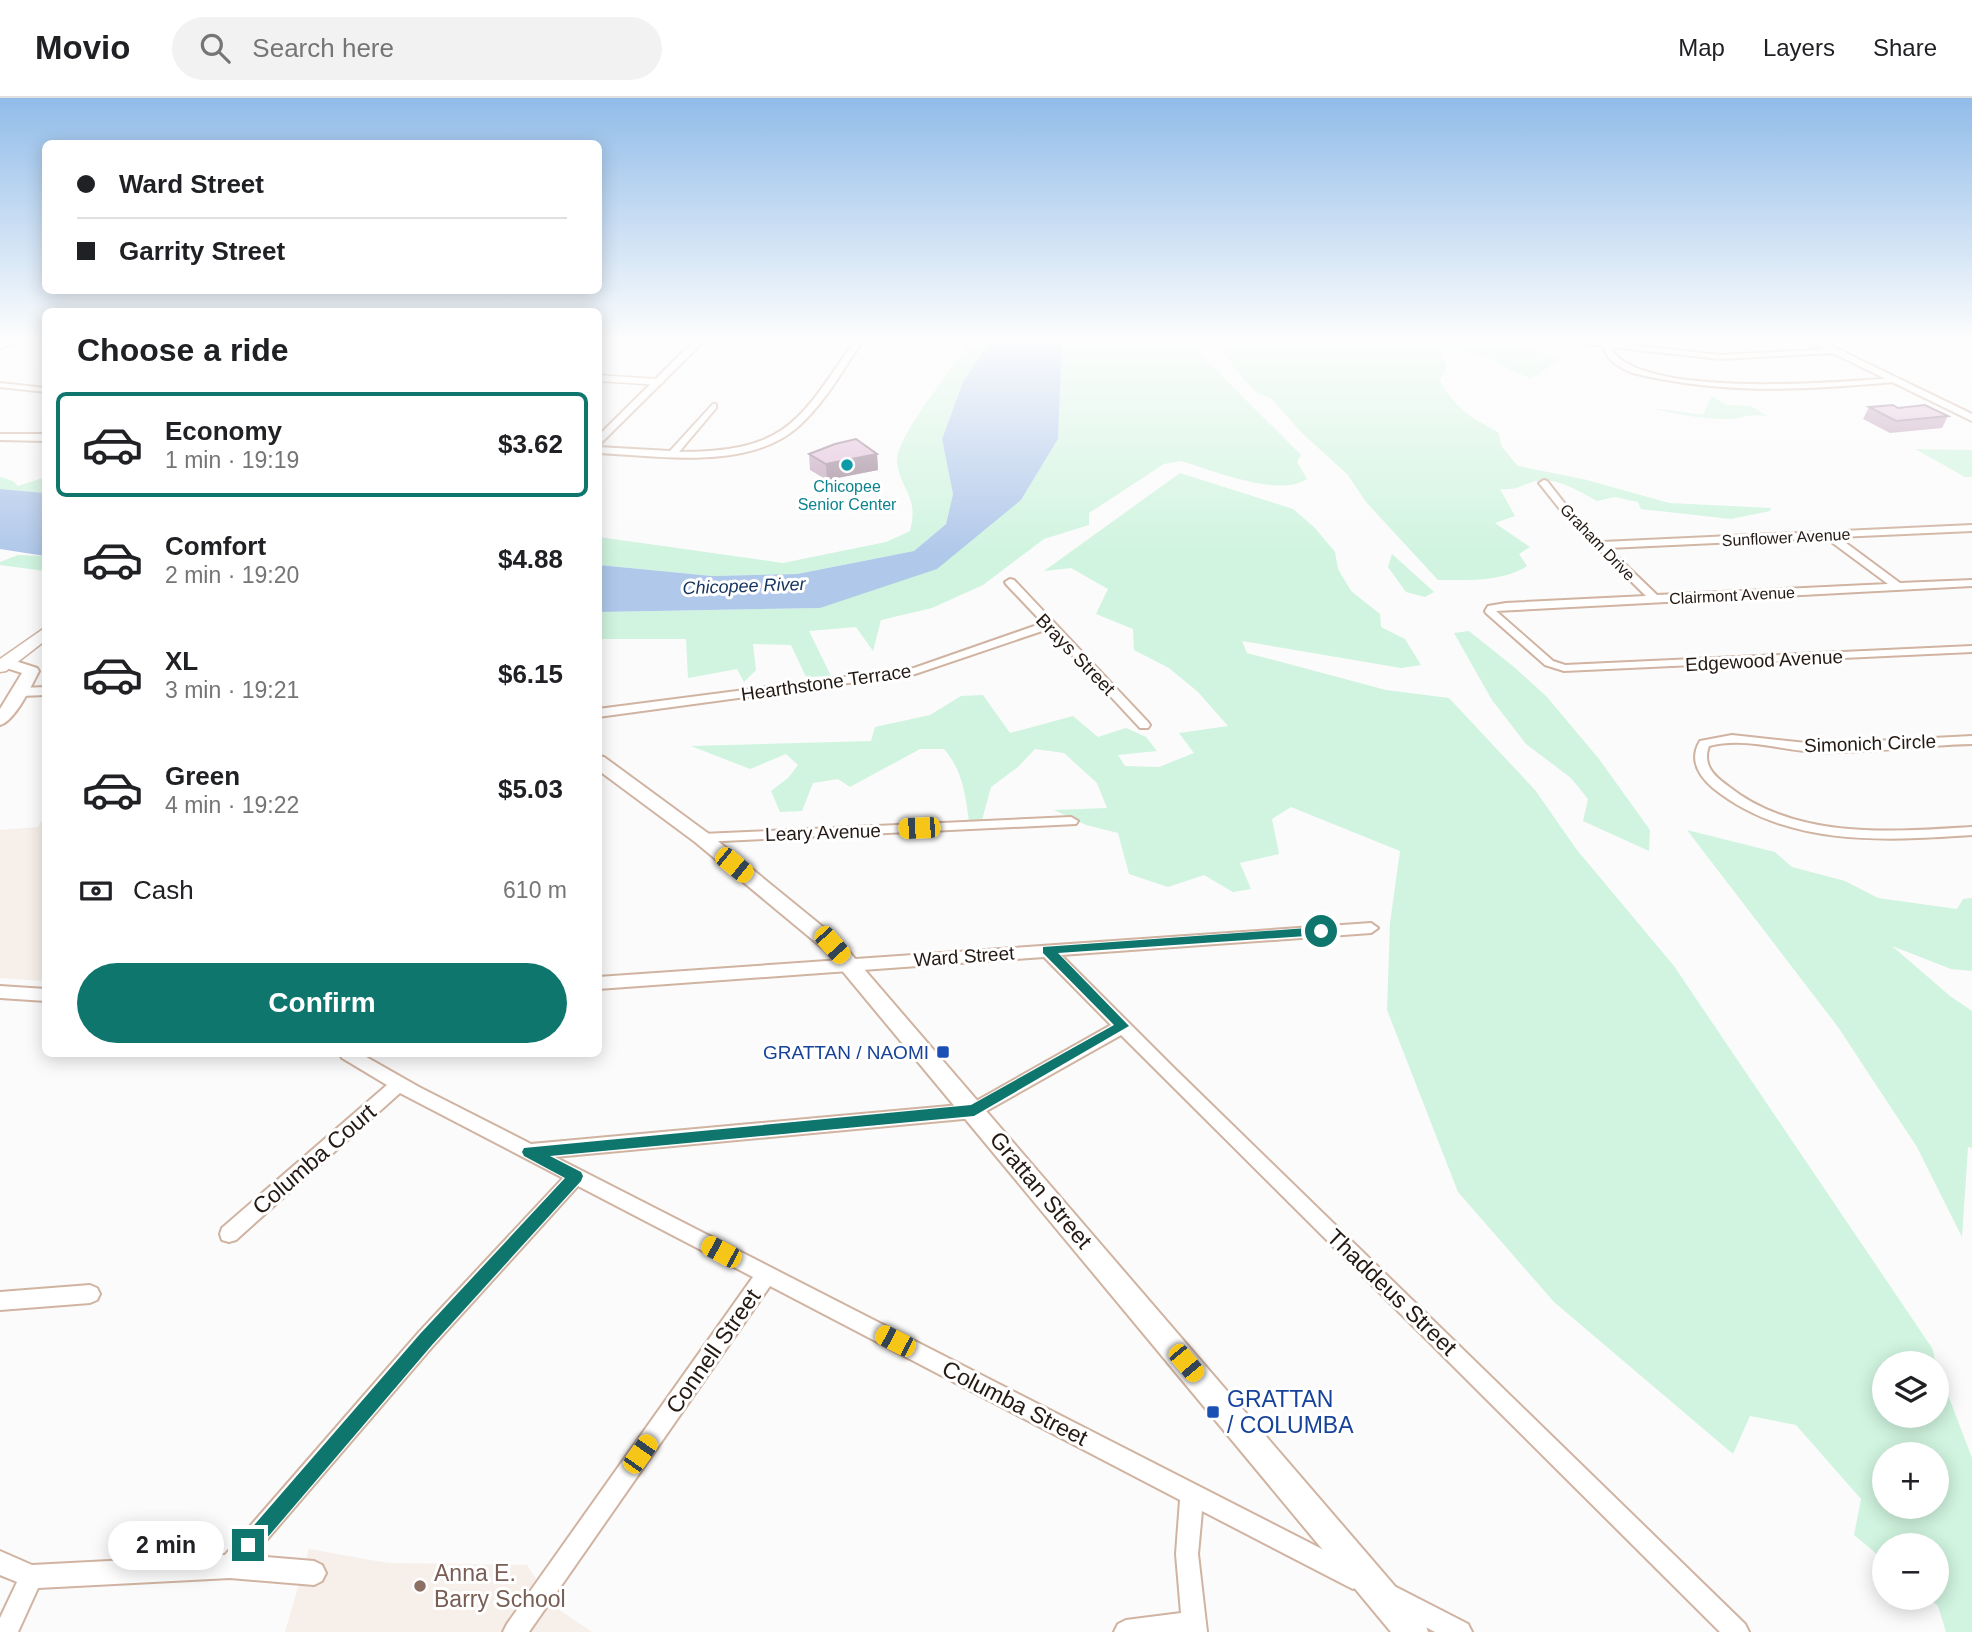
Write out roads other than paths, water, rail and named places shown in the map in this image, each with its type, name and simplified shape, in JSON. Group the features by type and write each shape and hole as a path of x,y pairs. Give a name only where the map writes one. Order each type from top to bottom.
{"main road":[{"path":"602,439 630,411"},
{"path":"0,437 42,438"},
{"path":"4,666 42,635"},
{"path":"4,666 42,649"},
{"path":"4,666 10,679 10,695"},
{"path":"0,720 10,695 32,671 4,666"},
{"name":"Grattan Street","path":"602,764 702,838 832,945 1412,1632"}],"street":[{"path":"673,453 709,411"},
{"path":"602,450 713,453 755,447 792,428 808,411"},
{"name":"Graham Drive","path":"1544,483 1570,516 1654,598"},
{"name":"Sunflower Avenue","path":"1600,545 1972,528"},
{"path":"1829,535 1898,587"},
{"name":"Brays Street","path":"1010,582 1144,725"},
{"name":"Clairmont Avenue","path":"1556,667 1510,631 1490,611 1492,608 1972,583"},
{"name":"Hearthstone Terrace","path":"602,712 915,671 949,662 1048,625"},
{"name":"Edgewood Avenue","path":"1556,667 1595,668 1972,649"},
{"path":"10,695 42,691"},
{"name":"Simonich Circle","path":"1971,741 1814,748 1751,737 1704,744 1699,752 1701,765 1724,792 1767,815 1810,827 1877,835 1972,831"},
{"name":"Leary Avenue","path":"702,838 1071,821"},
{"name":"Ward Street","path":"602,983 1371,928"},
{"name":"Thaddeus Street","path":"1047,950 1737,1632"},
{"path":"0,992 42,995"},
{"path":"529,1152 974,1111 1123,1026"},
{"name":"Columba Street","path":"353,1057 529,1152 1460,1632"},
{"name":"Columba Court","path":"229,1234 400,1084"},
{"path":"230,1566 426,1339 576,1176"},
{"name":"Connell Street","path":"515,1632 766,1275"},
{"path":"0,1301 90,1294"},
{"path":"1126,1632 1194,1628 1187,1554 1192,1494"},
{"path":"0,1563 32,1577 230,1566 314,1573"},
{"path":"6,1632 32,1577"}],"water":[{"name":"Chicopee River","path":"952,411 1059,411 1058,439 1021,500 937,569 820,608 602,612 602,565 712,576 797,574 914,551 946,524 953,494 942,439"},
{"path":"0,489 42,493 42,556 0,549"}],"place":[{"name":"Chicopee Senior Center","path":"847,465"},
{"name":"GRATTAN / NAOMI","path":"943,1052"},
{"name":"GRATTAN / COLUMBA","path":"1213,1412"},
{"name":"Anna E. Barry School","path":"420,1586"}]}
